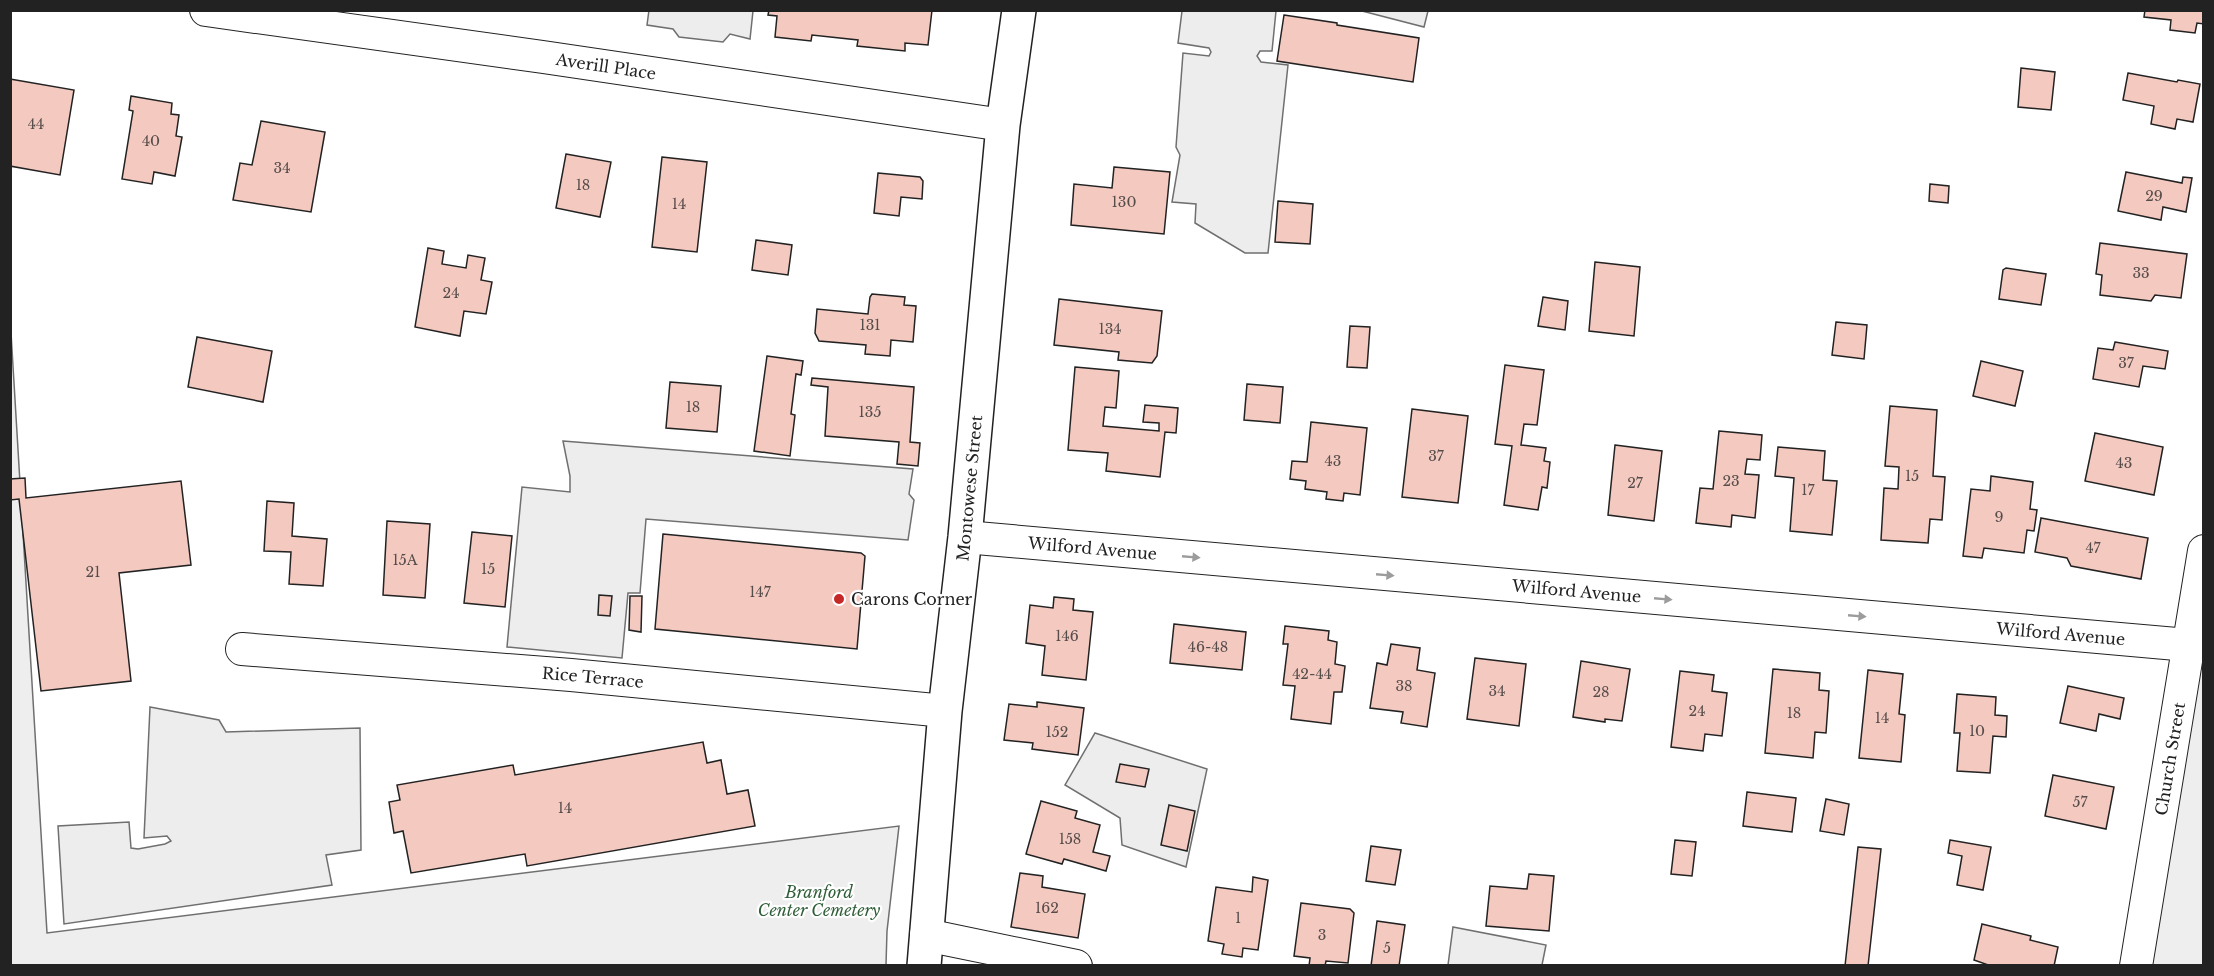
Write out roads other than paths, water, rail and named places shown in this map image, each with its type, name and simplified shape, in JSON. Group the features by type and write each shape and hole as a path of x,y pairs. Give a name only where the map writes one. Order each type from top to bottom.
{"main road":[{"name":"Montowese Street","path":"925,950 945,711 965,537 1003,125 1019,10"}],"street":[{"name":"Averill Place","path":"206,10 1003,125"},
{"name":"Wilford Avenue","path":"965,537 2188,645"},
{"name":"Church Street","path":"2136,966 2204,551"},
{"name":"Rice Terrace","path":"242,649 571,675 945,711"},
{"path":"925,950 1076,966"}],"place":[{"name":"Carons Corner","path":"839,599"}],"park label":[{"name":"Branford Center Cemetery","path":"819,901"}]}
